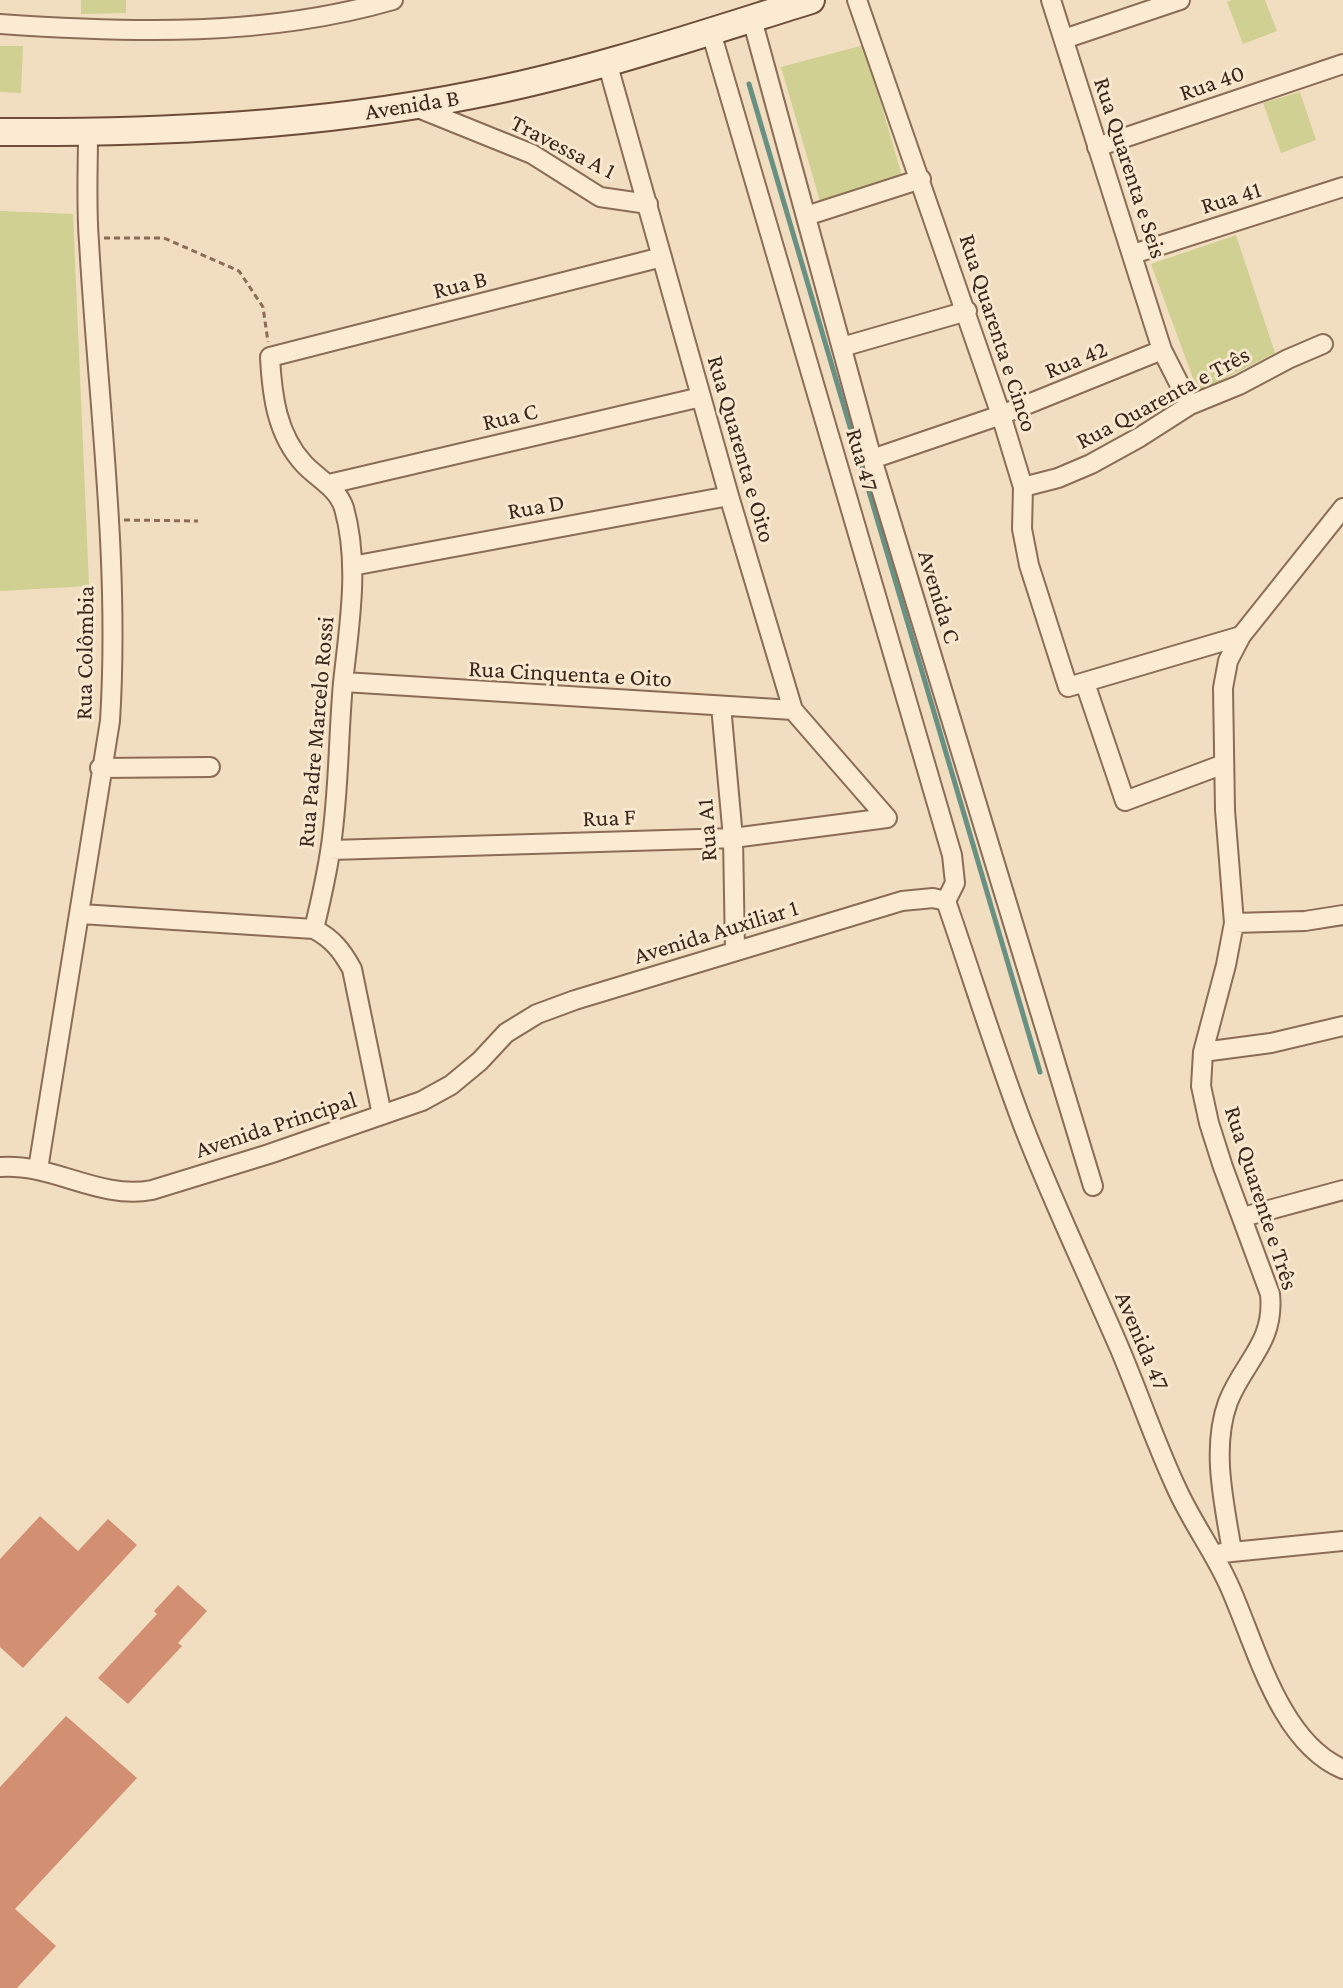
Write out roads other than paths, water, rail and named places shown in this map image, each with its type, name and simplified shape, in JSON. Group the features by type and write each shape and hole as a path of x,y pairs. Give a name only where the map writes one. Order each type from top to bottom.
{"street":[{"path":"0,24 93,30 226,28 310,19 393,0"},
{"name":"Avenida B","path":"0,132 88,133 267,123 413,106 475,95 607,62 811,0"},
{"name":"Rua Quarenta e Cinco","path":"857,0 967,311 1023,487 1022,529 1029,565 1125,801 1224,764"},
{"name":"Rua Quarenta e Seis","path":"1051,0 1162,350 1190,405"},
{"path":"1064,39 1180,0"},
{"name":"Avenida C","path":"752,19 872,459 1093,1186"},
{"name":"Rua 47","path":"711,32 952,855 955,883 946,901"},
{"name":"Rua Quarenta e Oito","path":"607,62 729,496 793,710 887,818"},
{"name":"Rua 40","path":"1097,147 1343,64"},
{"name":"Travessa A 1","path":"413,106 532,154 600,197 648,204"},
{"name":"Rua Colômbia","path":"38,1169 81,914 100,768 110,721 113,673 109,519 88,238 88,133"},
{"path":"806,216 921,179"},
{"name":"Rua 41","path":"1133,254 1343,187"},
{"name":"Rua B","path":"270,357 662,257"},
{"path":"842,347 967,311"},
{"name":"Rua Quarenta e Três","path":"1023,487 1058,478 1091,464 1190,405 1323,344"},
{"name":"Rua 42","path":"872,459 1001,415 1162,350"},
{"name":"Rua Padre Marcelo Rossi","path":"270,357 272,393 288,445 306,467 329,484 343,504 349,528 352,566 331,850 314,929"},
{"name":"Rua C","path":"329,484 701,397"},
{"name":"Rua D","path":"352,566 729,496"},
{"name":"Rua Quarente e Três","path":"1223,1552 1223,1422 1228,1400 1267,1331 1272,1315 1270,1294 1209,1123 1201,1086 1203,1052 1234,923 1224,764 1223,688 1228,661 1241,636 1343,508"},
{"path":"1077,685 1241,636"},
{"name":"Rua Cinquenta e Oito","path":"344,682 793,710"},
{"name":"Rua A1","path":"721,706 733,838 735,951"},
{"path":"100,768 210,767"},
{"name":"Rua F","path":"331,850 733,838 887,818"},
{"name":"Avenida Auxiliar 1","path":"506,1033 537,1014 575,1000 735,951 902,901 933,898 946,901"},
{"name":"Avenida 47","path":"946,901 1022,1123 1121,1351 1174,1483 1191,1519 1223,1552 1234,1597 1265,1676 1285,1712 1308,1743 1332,1764 1343,1769"},
{"path":"81,914 314,929 330,937 352,969 382,1115"},
{"path":"1234,923 1305,921 1343,915"},
{"path":"1203,1052 1271,1043 1343,1026"},
{"name":"Avenida Principal","path":"4,1166 38,1169 97,1188 143,1191 269,1154 422,1101 451,1085 480,1061 506,1033"},
{"path":"1243,1217 1343,1190"},
{"path":"1223,1552 1343,1541"}],"waterway":[{"path":"749,84 1040,1072"}]}
